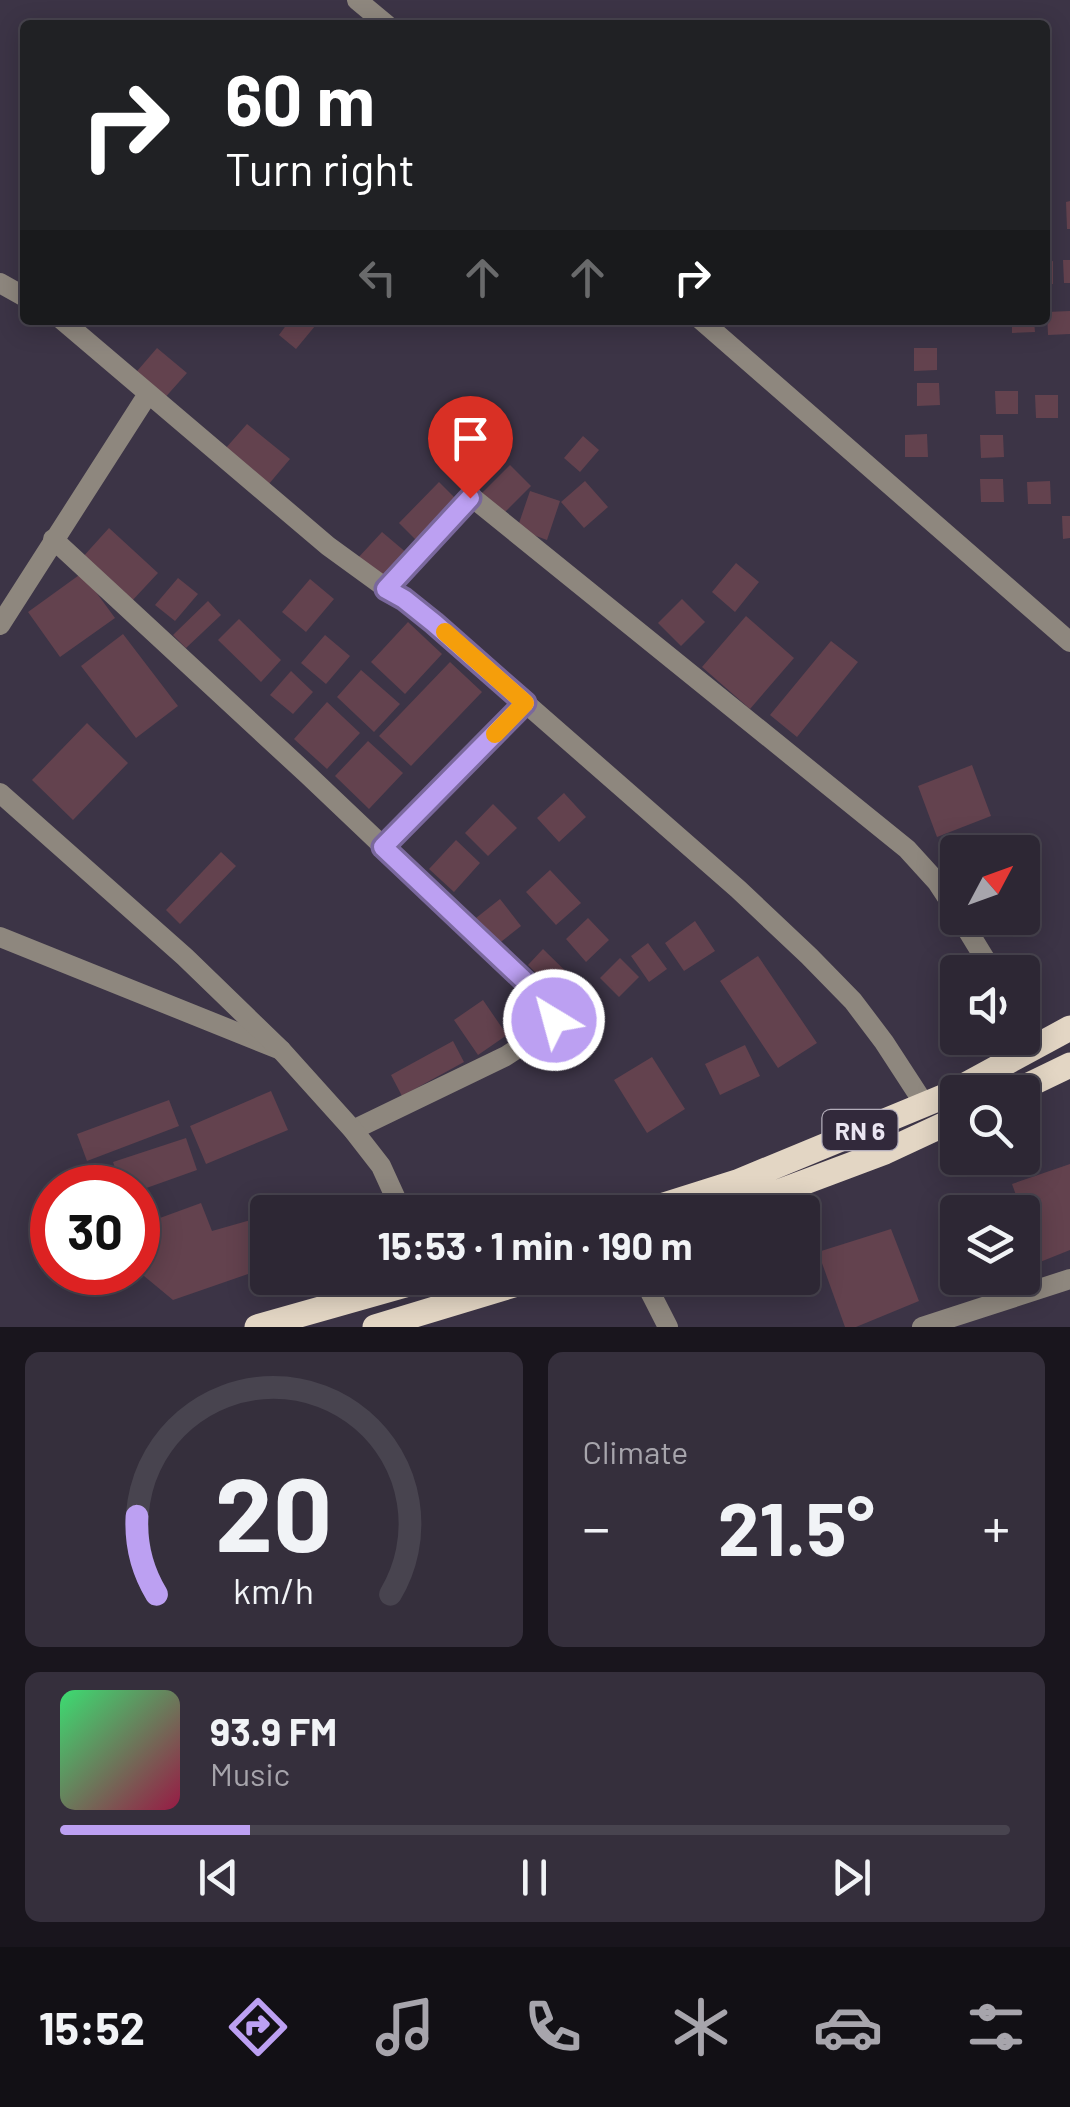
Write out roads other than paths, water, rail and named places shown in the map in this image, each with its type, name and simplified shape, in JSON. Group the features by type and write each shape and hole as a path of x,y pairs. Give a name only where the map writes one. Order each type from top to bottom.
{"main road":[{"name":"RN 6","path":"1040,1045 1070,1028"},
{"name":"RN 6","path":"696,1195 737,1182 925,1104 1020,1055"},
{"path":"1040,1080 1070,1066"},
{"name":"RN 6","path":"771,1195 885,1152 940,1126"},
{"path":"258,1327 368,1295"},
{"path":"375,1327 480,1295"}],"street":[{"path":"357,0 380,20"},
{"path":"68,325 328,546 434,623 738,889 853,1002 925,1104"},
{"path":"707,325 1070,642"},
{"path":"0,625 148,394"},
{"path":"386,589 473,498 906,849 940,887"},
{"path":"54,539 547,1002 554,1016 550,1027 506,1056 353,1130"},
{"path":"383,847 525,703"},
{"path":"0,793 185,957 281,1050 353,1130 381,1166 394,1195"},
{"path":"0,938 281,1050"},
{"path":"922,1327 1070,1280"},
{"path":"652,1295 668,1327"}]}
